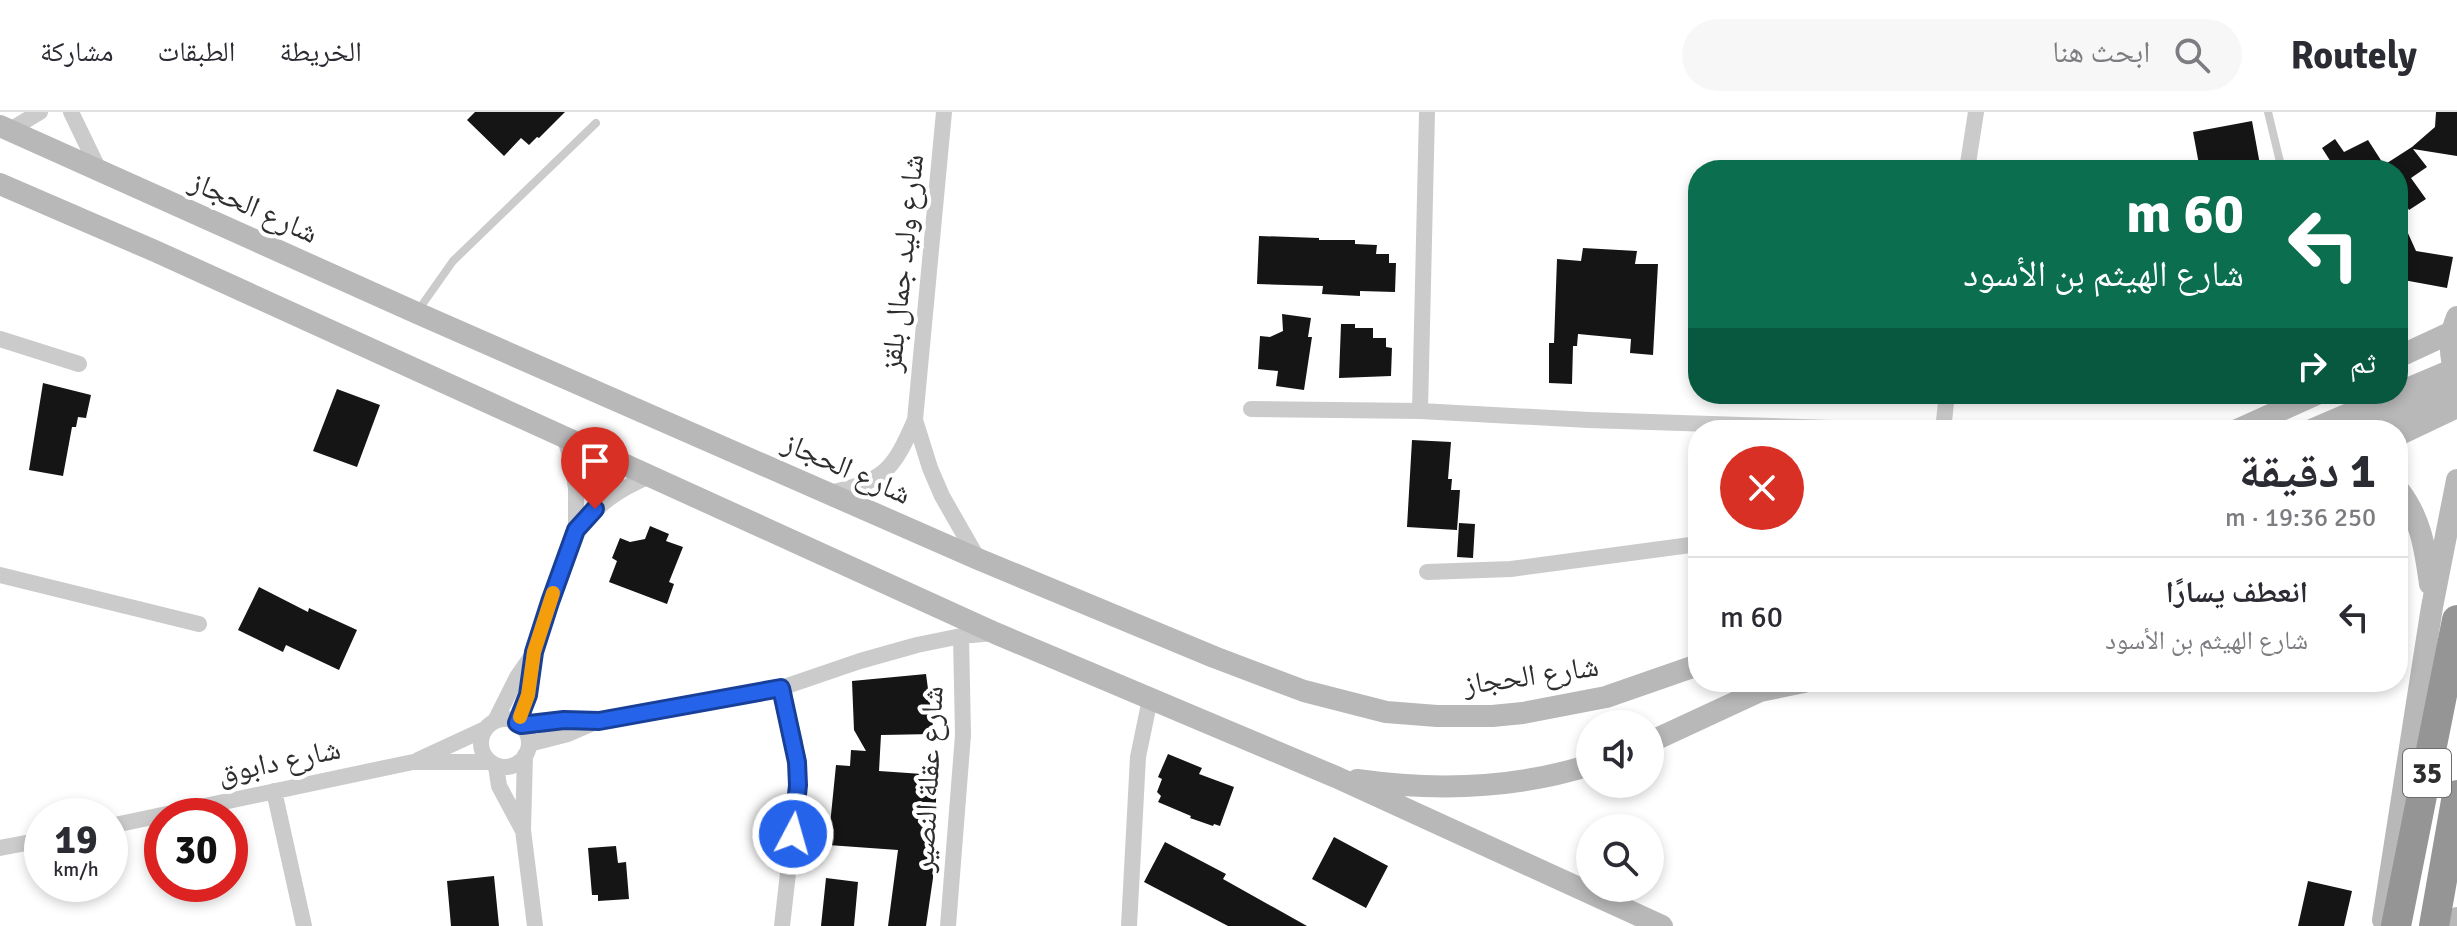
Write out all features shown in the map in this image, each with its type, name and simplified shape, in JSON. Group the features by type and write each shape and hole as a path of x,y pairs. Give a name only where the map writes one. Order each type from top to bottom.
{"highway":[{"name":"35","path":"2396,926 2445,614"},
{"name":"35","path":"2434,926 2457,795"}],"main road":[{"name":"شارع الحجاز","path":"5,128 978,559 1304,691 1386,712 1449,716 1523,713 1606,697 1688,669"},
{"path":"0,184 155,251 995,633 1336,777 1662,926"},
{"path":"2408,351 2454,325"},
{"path":"2454,325 2450,356 2457,378"},
{"path":"2408,388 2457,368"},
{"path":"2408,384 2416,399 2416,415 2408,427"},
{"path":"2384,420 2457,389"},
{"path":"2259,420 2295,404"},
{"path":"2334,420 2371,404"},
{"path":"2408,431 2457,407"},
{"path":"2382,926 2445,614 2457,480"},
{"path":"2408,502 2422,533 2445,614"},
{"path":"1669,677 1688,674"},
{"path":"1664,735 1756,692"},
{"path":"1336,777 1440,788 1522,781 1576,768"},
{"path":"2454,926 2457,918"}],"street":[{"path":"5,128 40,112"},
{"path":"71,112 99,170"},
{"name":"شارع وليد جمال بلقز","path":"829,493 868,483 886,471 903,449 915,420 944,112"},
{"path":"1420,411 1427,112"},
{"path":"1969,160 1976,112"},
{"path":"0,339 79,364"},
{"path":"1251,409 1420,411 1688,424"},
{"name":"شارع وليد جمال بلقز","path":"915,420 942,496 978,559"},
{"path":"519,724 528,695 534,652 576,530 576,488 564,437"},
{"path":"576,530 615,492 650,476"},
{"path":"1427,572 1511,569 1688,545"},
{"path":"0,575 199,624"},
{"path":"490,725 503,719 519,724 599,721 781,688 860,661 961,636 995,633"},
{"name":"شارع عقلة النصير","path":"948,926 963,735 961,636"},
{"path":"523,830 499,786 493,764 480,746 534,652"},
{"path":"781,688 795,742 798,785 782,926"},
{"path":"1133,924 1138,757 1150,699"},
{"path":"493,764 516,765 527,750 599,721"},
{"path":"519,724 528,737 523,830 535,926"},
{"name":"شارع دابوق","path":"413,762 490,725"},
{"name":"شارع دابوق","path":"128,822 413,762 493,764"},
{"path":"274,791 304,926"},
{"path":"0,848 24,843"}],"lane":[{"path":"2268,112 2280,160"},
{"path":"417,313 453,261 596,123"}],"building":[{"path":"475,112 565,112 539,138 529,145 521,138 504,156 467,120"},
{"path":"2436,112 2457,112 2457,156 2413,149 2427,167 2411,178 2426,199 2409,210 2408,160 2392,160 2435,127"},
{"path":"2252,121 2259,160 2198,160 2193,132"},
{"path":"2335,139 2344,152 2368,140 2381,160 2330,160 2322,148"},
{"path":"2408,233 2416,251 2453,257 2447,288 2408,281"},
{"path":"1259,236 1355,240 1355,244 1377,245 1376,254 1389,254 1389,263 1396,263 1395,292 1360,291 1360,296 1322,294 1323,286 1257,284"},
{"path":"1583,248 1637,251 1635,264 1658,264 1653,355 1630,353 1631,339 1578,334 1577,346 1573,346 1572,384 1549,383 1549,343 1554,343 1557,259 1581,261"},
{"path":"1282,314 1311,318 1308,337 1312,337 1304,390 1276,386 1278,371 1258,369 1260,336 1270,337 1283,331"},
{"path":"1341,324 1373,328 1373,338 1386,338 1386,347 1392,348 1391,376 1339,378"},
{"path":"43,383 91,395 86,418 78,417 76,427 72,427 63,476 29,470"},
{"path":"337,389 380,405 357,467 313,451"},
{"path":"1412,440 1451,442 1448,479 1452,479 1451,490 1460,490 1457,530 1407,527"},
{"path":"1459,523 1475,524 1473,558 1457,557"},
{"path":"650,526 669,534 666,541 683,547 669,582 674,584 667,604 609,582 617,561 612,558 620,538 630,542 645,539"},
{"path":"259,587 308,612 309,608 357,630 339,670 286,645 283,652 238,630"},
{"path":"926,674 934,734 881,735 879,771 937,775 933,878 926,926 888,926 898,850 828,845 836,765 850,766 851,750 866,751 854,730 852,681"},
{"path":"1168,754 1202,768 1199,774 1234,787 1220,826 1190,818 1158,802 1161,796 1157,792 1162,779 1158,777"},
{"path":"1334,837 1388,866 1366,908 1312,879"},
{"path":"1165,842 1226,874 1223,879 1307,926 1228,926 1144,882"},
{"path":"616,846 618,863 626,862 629,899 598,901 598,895 592,895 588,848"},
{"path":"494,876 499,926 451,926 447,881"},
{"path":"826,878 858,882 854,926 821,926"},
{"path":"2308,881 2352,891 2344,926 2298,926"}],"slow traffic":[{"path":"520,717 528,695 534,652 553,593"}],"route":[{"path":"595,509 576,530 534,652 528,695 517,723 582,719 599,721 781,688 797,762 793,834"}]}
